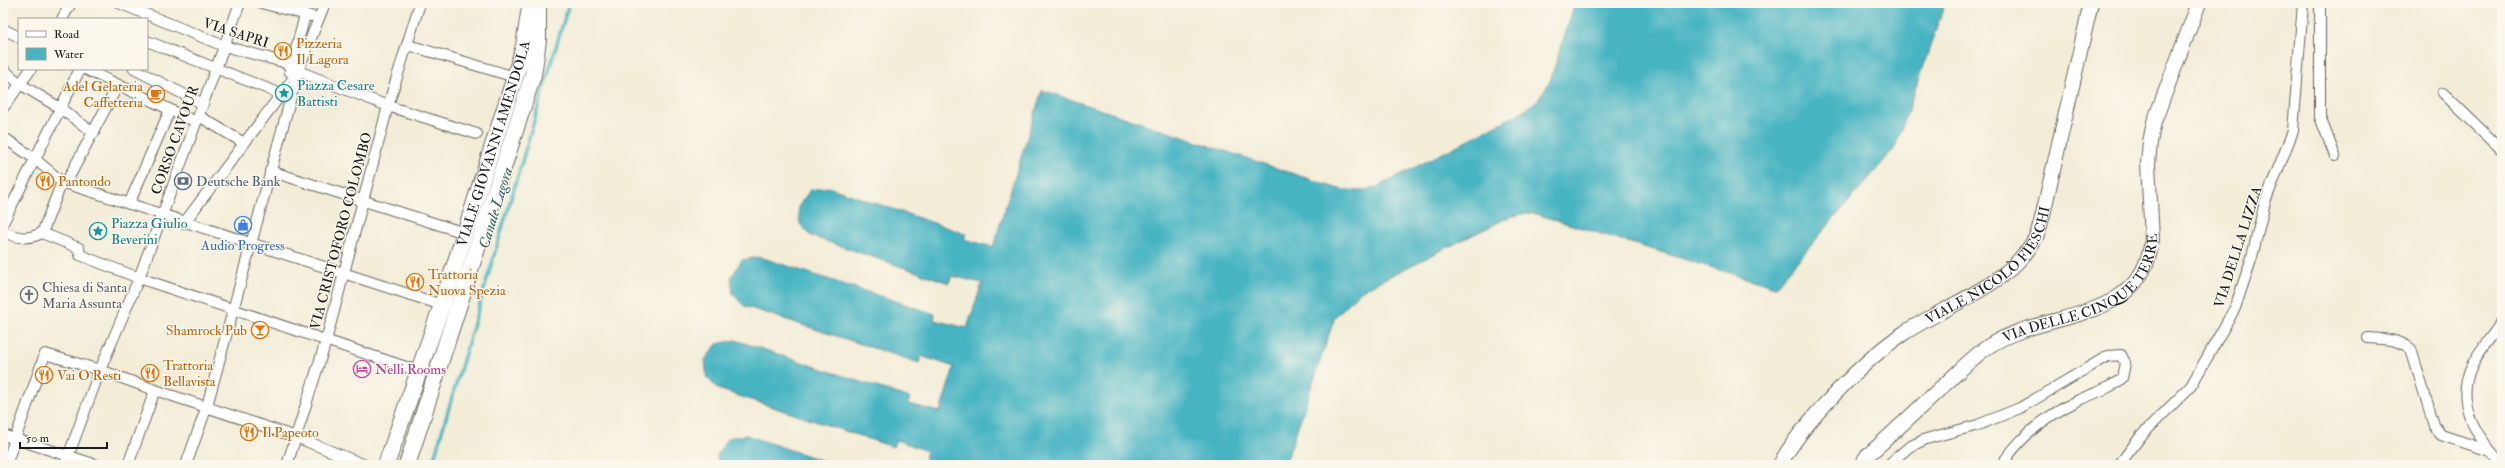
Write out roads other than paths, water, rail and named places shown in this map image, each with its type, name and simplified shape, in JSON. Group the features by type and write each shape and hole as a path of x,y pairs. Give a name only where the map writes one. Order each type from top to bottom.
{"main road":[{"name":"VIALE GIOVANNI AMENDOLA","path":"386,465 442,305 515,77 524,46 530,7 532,3"},
{"name":"VIALE GIOVANNI AMENDOLA","path":"407,465 533,75 538,40 538,3"},
{"name":"VIALE NICOLÒ FIESCHI","path":"1780,465 1786,453 1812,420 1886,346 1905,332 1975,294 2008,270 2025,252 2036,237 2044,214 2091,3"},
{"name":"VIA DELLE CINQUE TERRE","path":"1864,460 1989,346 2038,324 2082,314 2104,306 2131,288 2139,278 2151,251 2152,240 2148,164 2154,122 2199,3"}],"street":[{"path":"62,18 70,3"},
{"name":"VIA SAPRI","path":"119,3 224,46 283,62 294,69 388,106 477,134"},
{"name":"CORSO CAVOUR","path":"67,460 100,370 139,278 240,3"},
{"path":"261,3 319,18"},
{"path":"184,223 287,86 325,3"},
{"name":"VIA CRISTOFORO COLOMBO","path":"287,465 326,341 364,202 388,106 420,3"},
{"name":"VIA DELLA LIZZA","path":"2119,465 2141,436 2192,386 2235,308 2252,257 2265,202 2293,131 2303,3"},
{"path":"2320,3 2320,117 2336,156"},
{"path":"186,465 206,406 270,172 294,69 304,15"},
{"path":"3,29 18,36"},
{"path":"148,41 281,94"},
{"path":"408,45 515,77"},
{"path":"3,69 20,84 60,108 94,133"},
{"path":"3,108 30,70"},
{"path":"3,223 79,70"},
{"path":"87,70 170,110 197,119 244,143"},
{"path":"136,70 203,104"},
{"path":"42,233 64,182 94,133 118,85"},
{"path":"2443,93 2502,150"},
{"path":"129,204 170,110"},
{"path":"3,137 35,159 64,182 162,216 442,305"},
{"path":"270,172 465,233"},
{"path":"3,232 18,238 32,237 42,233 79,248 80,255 139,278 418,371"},
{"path":"2502,321 2472,364 2465,390 2467,413 2475,432 2502,464"},
{"path":"2368,338 2390,339 2403,343 2410,349 2434,425 2441,435 2490,451"},
{"path":"6,465 45,354 100,370 155,390 296,436 365,465"},
{"path":"1888,465 1909,447 1926,439 1978,425 2020,408 2108,356 2121,355 2126,367 2122,378 2064,407 2037,425 2016,445 2005,460"},
{"path":"128,465 155,390"},
{"path":"3,435 67,460 97,465"}],"water":[{"path":"1575,3 1945,3 1895,148 1775,287 1536,214 1527,213 1509,217 1362,290 1335,317 1285,465 923,465 927,451 896,440 893,447 718,389 707,378 705,360 717,344 735,340 910,398 908,404 940,412 954,367 921,356 919,363 744,306 733,294 731,277 742,260 760,257 935,314 934,320 967,328 982,283 952,276 949,283 811,236 800,224 798,207 810,190 828,187 966,234 964,239 993,247 1042,90 1339,189 1359,191 1375,188 1520,113 1538,100 1550,81"},
{"path":"746,435 835,465 718,465 717,455 728,438"}],"waterway":[{"name":"Canale Lagora","path":"432,465 569,3"}],"place":[{"name":"Pizzeria Il Lagora","path":"283,51"},
{"name":"Piazza Cesare Battisti","path":"284,93"},
{"name":"Adel Gelateria Caffetteria","path":"156,94"},
{"name":"Pantondo","path":"45,181"},
{"name":"Deutsche Bank","path":"183,181"},
{"name":"Audio Progress","path":"243,225"},
{"name":"Piazza Giulio Beverini","path":"98,231"},
{"name":"Trattoria Nuova Spezia","path":"415,282"},
{"name":"Chiesa di Santa Maria Assunta","path":"29,295"},
{"name":"Shamrock Pub","path":"260,330"},
{"name":"Nelli Rooms","path":"362,369"},
{"name":"Trattoria Bellavista","path":"150,373"},
{"name":"Vai O Resti","path":"44,375"},
{"name":"Il Papeoto","path":"249,432"}]}
